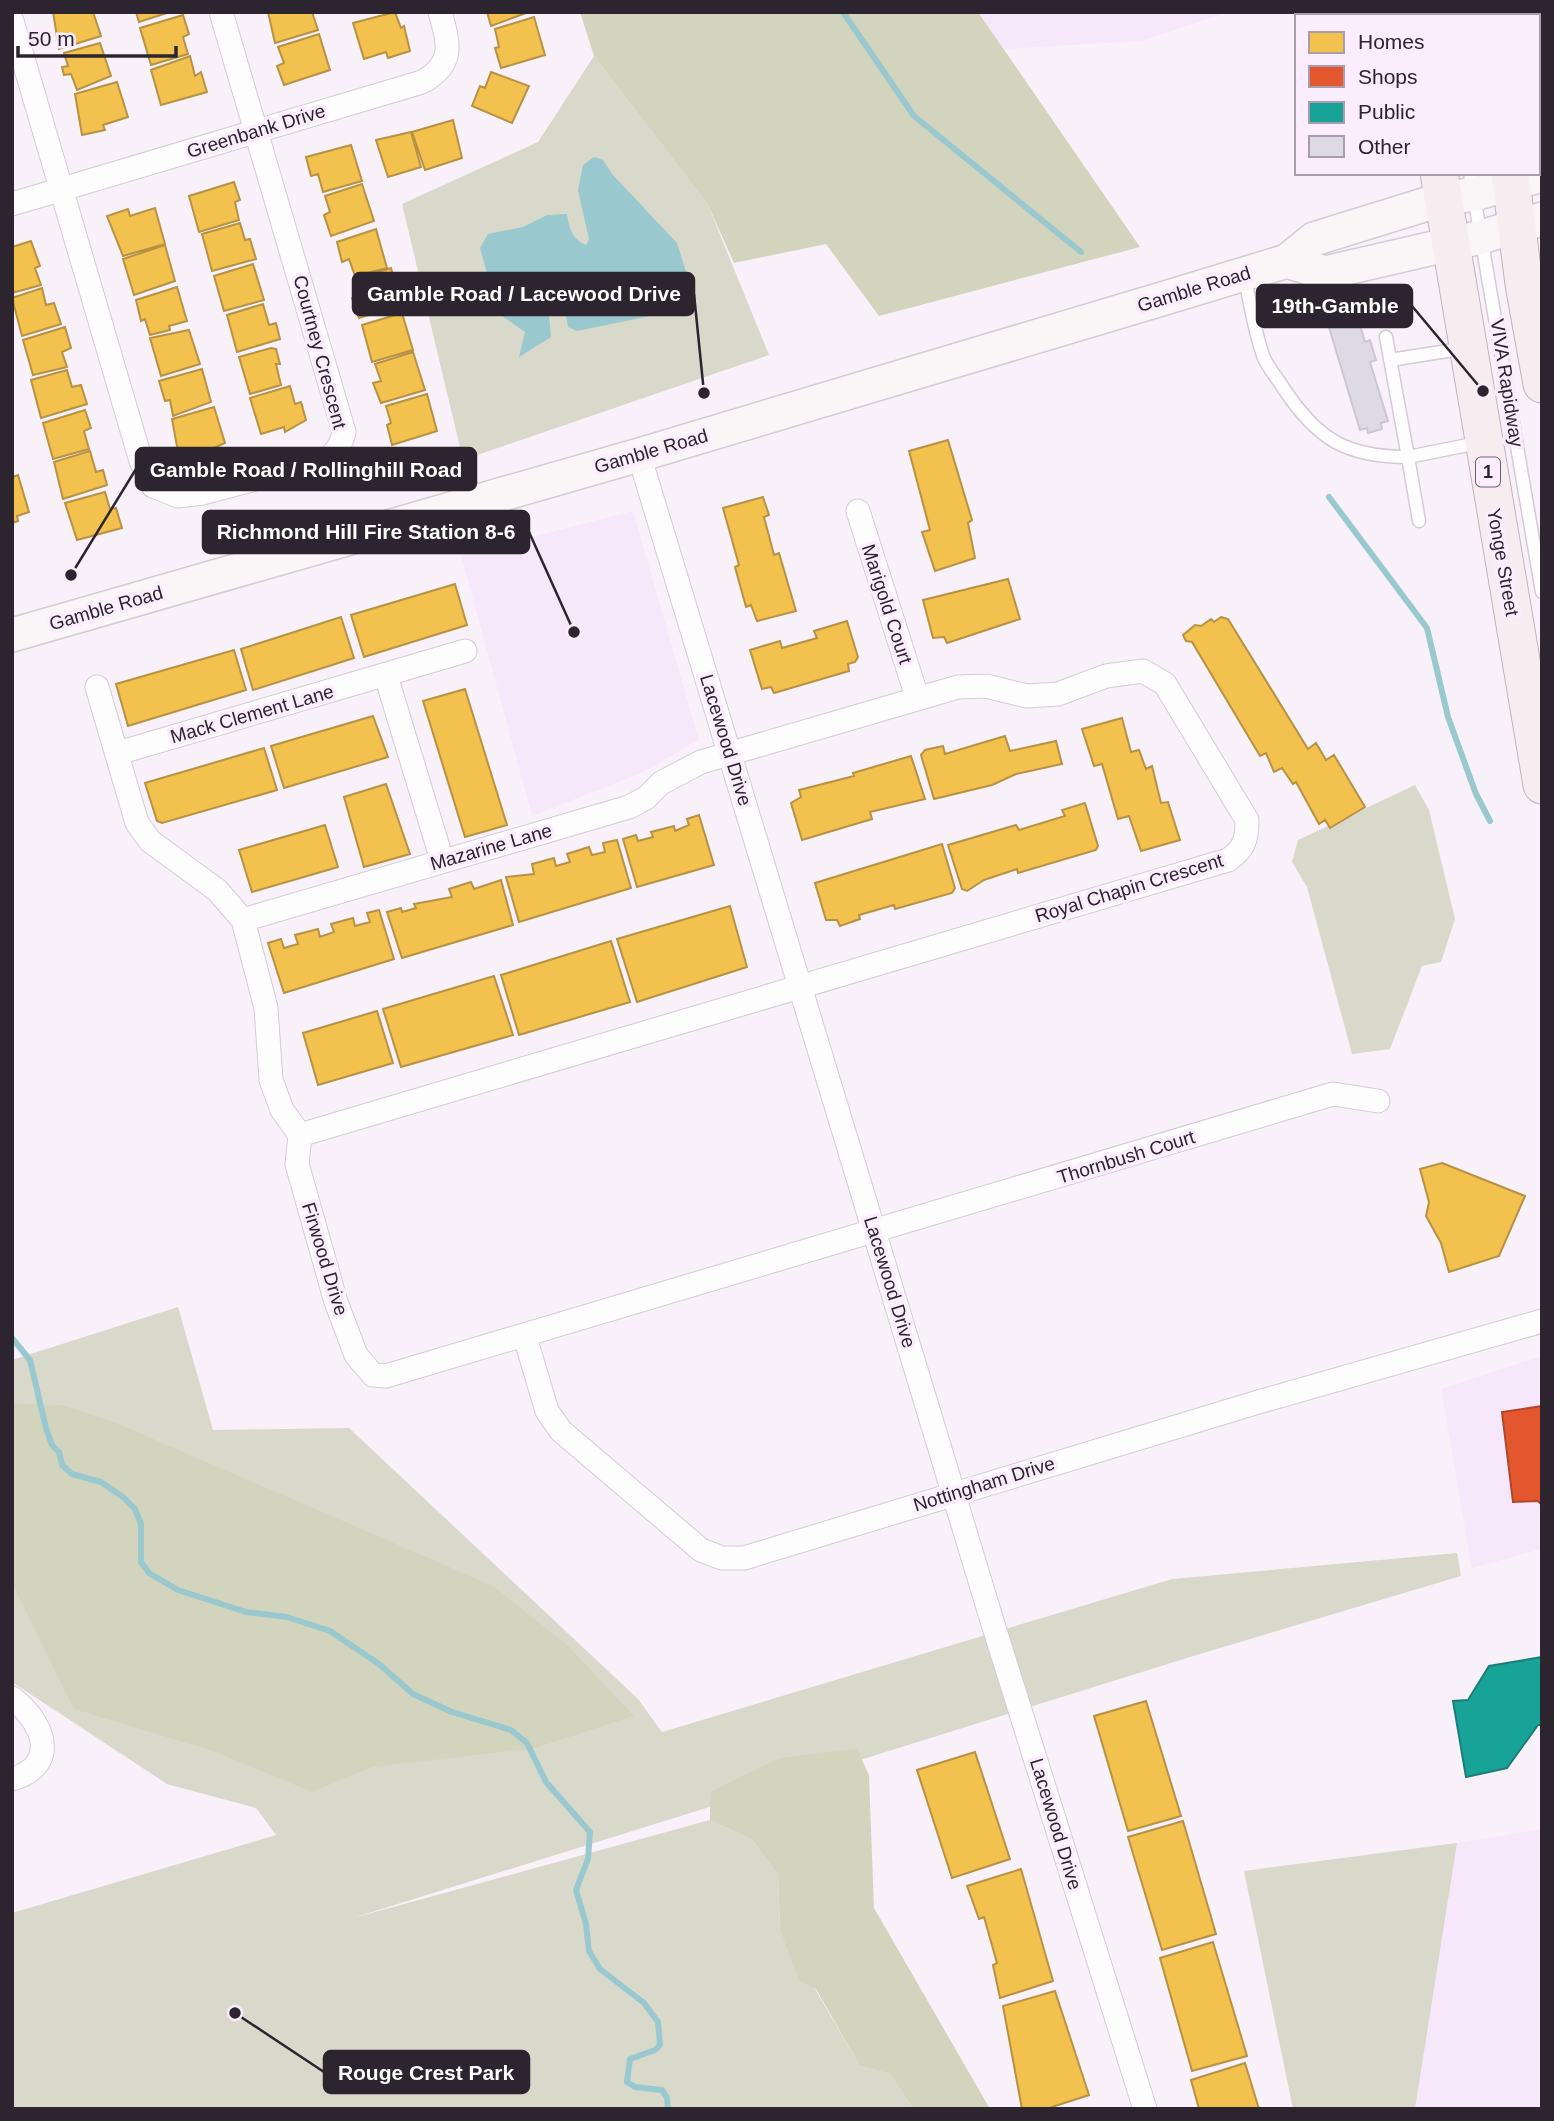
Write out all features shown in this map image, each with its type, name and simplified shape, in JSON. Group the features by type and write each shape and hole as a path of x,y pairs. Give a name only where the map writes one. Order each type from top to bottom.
{"main road":[{"name":"Gamble Road","path":"12,635 639,455 1287,261 1314,239 1457,185 1521,178"},
{"path":"1521,178 1530,223 1524,284 1542,384"},
{"name":"Yonge Street","path":"1457,185 1466,240 1467,348 1542,785"},
{"path":"1287,261 1325,274 1530,223"}],"street":[{"path":"221,12 256,131"},
{"name":"Greenbank Drive","path":"12,204 434,75 443,66 447,53 447,38 440,12"},
{"path":"12,21 63,189"},
{"name":"Courtney Crescent","path":"63,189 141,461 153,486 178,496 203,493 323,461 331,457 341,444 344,432 256,131"},
{"name":"Lacewood Drive","path":"639,455 954,1494 1145,2109"},
{"name":"Marigold Court","path":"858,511 917,697"},
{"name":"Mack Clement Lane","path":"118,753 465,651"},
{"name":"Royal Chapin Crescent","path":"730,754 958,687 986,686 1027,696 1058,694 1106,676 1143,671 1165,684 1247,820 1247,839 1240,851 1227,860 801,987"},
{"path":"386,676 442,860"},
{"path":"97,687 137,822 149,841 217,890 243,920 266,1008 271,1080 282,1110 300,1135 801,987"},
{"name":"Mazarine Lane","path":"243,920 629,807 646,799 661,783 680,772 730,754"},
{"name":"Thornbush Court","path":"875,1231 1333,1094 1378,1101"},
{"name":"Firwood Drive","path":"300,1135 297,1164 336,1301 356,1355 373,1375 386,1376 525,1337 875,1231"},
{"name":"Nottingham Drive","path":"525,1337 547,1411 561,1431 701,1550 722,1558 744,1558 1449,1346 1542,1321"},
{"path":"12,1698 28,1710 37,1724 42,1753 38,1765 28,1774 12,1779"}],"lane":[{"name":"VIVA Rapidway","path":"1466,240 1542,593"},
{"path":"1244,274 1265,360 1292,400 1321,435 1353,450 1380,457 1408,457 1483,442"},
{"path":"1386,337 1419,521"},
{"path":"1390,360 1467,348"}],"shaded area":[{"path":"978,12 1229,12 1141,41 1004,49"},
{"path":"594,56 708,205 769,355 463,460 402,204 538,142"},
{"path":"633,511 699,740 641,773 532,816 461,555"},
{"path":"1415,785 1429,810 1455,919 1441,962 1422,966 1390,1049 1352,1054 1307,887 1292,862 1298,840"},
{"path":"178,1307 213,1430 349,1428 638,1699 662,1732 1172,1579 1457,1553 1461,1576 1200,1654 353,1918 710,1820 752,1840 778,1875 780,1929 860,2066 890,2074 913,2109 12,2109 12,1913 276,1835 256,1808 167,1784 12,1682 12,1360"},
{"path":"1542,1356 1542,1549 1472,1568 1441,1389"},
{"path":"1542,1829 1542,2109 1415,2109 1457,1843"},
{"path":"1457,1843 1415,2109 1293,2109 1244,1871"}],"green space":[{"path":"580,12 978,12 1140,247 879,316 826,244 734,263 708,205 594,56"},
{"path":"12,1403 61,1405 114,1422 493,1586 567,1645 634,1716 535,1748 372,1767 312,1792 213,1751 74,1709 12,1583"},
{"path":"857,1749 869,1775 874,1908 990,2109 913,2109 890,2074 860,2066 816,1989 799,1981 780,1929 778,1875 752,1840 710,1820 710,1792 779,1758"}],"water":[{"path":"594,157 603,160 612,174 677,243 695,300 689,308 577,331 568,327 562,295 553,291 547,293 551,337 519,357 525,332 498,313 480,248 488,234 523,227 547,215 567,214 572,232 577,240 586,245 589,239 578,190 583,165"}],"building: Homes":[{"path":"53,12 93,12 101,36 59,49"},
{"path":"136,12 170,12 139,22"},
{"path":"268,12 312,12 318,30 275,43"},
{"path":"395,12 401,28 404,26 410,51 388,58 386,52 364,59 353,23"},
{"path":"487,12 526,12 526,13 491,26"},
{"path":"183,15 189,34 183,37 188,54 151,65 140,28"},
{"path":"534,17 545,55 501,68 495,48 499,47 495,29"},
{"path":"319,34 330,70 284,85 277,66 284,63 278,47"},
{"path":"100,43 111,76 77,90 71,74 64,75 62,67 68,66 64,53"},
{"path":"190,56 195,76 201,72 207,92 161,105 151,70"},
{"path":"491,72 529,86 512,123 472,106 480,86 485,88"},
{"path":"117,82 128,117 103,125 105,130 82,135 75,94"},
{"path":"453,120 462,158 425,170 412,132"},
{"path":"411,132 421,167 388,177 376,140"},
{"path":"351,145 362,181 323,192 318,174 311,176 306,157"},
{"path":"234,182 240,200 235,202 239,220 199,232 189,196"},
{"path":"362,184 374,221 331,236 324,215 330,212 325,196"},
{"path":"155,208 165,244 123,256 107,216 128,209 130,216"},
{"path":"240,223 245,240 250,239 256,259 212,271 202,234"},
{"path":"376,229 387,268 355,276 349,259 342,262 337,242"},
{"path":"31,241 40,266 35,268 41,285 12,293 12,247"},
{"path":"165,245 175,281 134,295 123,259"},
{"path":"253,264 264,300 224,311 214,276"},
{"path":"391,268 401,305 359,318 352,298 359,295 355,279"},
{"path":"177,287 187,321 169,326 170,330 150,335 145,319 141,321 136,300"},
{"path":"42,288 46,305 54,303 61,324 22,336 12,298"},
{"path":"263,304 269,325 276,323 280,339 237,352 227,315"},
{"path":"402,313 413,350 372,362 362,325"},
{"path":"65,327 71,348 62,352 67,367 33,375 23,340"},
{"path":"189,330 200,364 161,376 150,338"},
{"path":"276,349 281,385 250,394 239,357"},
{"path":"413,352 425,390 381,403 373,383 381,381 375,364"},
{"path":"202,369 211,402 173,416 170,400 165,401 159,381"},
{"path":"67,370 72,387 81,385 87,404 41,418 31,380"},
{"path":"290,386 295,404 301,402 306,420 285,432 284,427 261,434 250,398"},
{"path":"427,394 437,431 392,445 387,425 391,423 386,406"},
{"path":"214,407 225,443 180,463 172,419"},
{"path":"85,410 91,428 84,431 89,449 53,459 43,423"},
{"path":"948,440 972,520 968,523 975,558 935,571 922,532 930,530 909,451"},
{"path":"90,451 96,472 103,470 107,485 63,499 54,462"},
{"path":"18,475 29,512 17,516 18,521 12,523 12,477"},
{"path":"105,492 110,509 116,508 122,528 77,540 65,503"},
{"path":"763,497 769,515 764,517 774,555 779,553 796,611 757,621 751,605 746,607 735,567 739,565 723,508"},
{"path":"1008,579 1020,619 947,643 944,637 933,638 923,600"},
{"path":"455,584 467,625 364,657 351,615"},
{"path":"341,617 354,658 253,690 241,649"},
{"path":"1221,617 1228,619 1308,749 1316,743 1326,760 1334,755 1365,807 1330,828 1325,820 1319,824 1296,782 1293,784 1282,768 1274,772 1266,753 1260,756 1192,642 1186,641 1183,635 1195,625 1201,626 1211,619 1214,622"},
{"path":"847,621 858,657 855,662 848,664 849,671 774,693 771,687 762,689 750,650 780,641 782,648 817,638 814,631"},
{"path":"234,650 246,690 128,726 116,684"},
{"path":"465,689 507,825 465,837 423,701"},
{"path":"373,716 388,757 284,788 271,746"},
{"path":"1122,718 1131,752 1139,750 1146,769 1152,766 1161,803 1168,802 1180,840 1141,851 1129,816 1118,819 1102,764 1094,766 1082,729"},
{"path":"1005,736 1010,751 1056,741 1062,764 1016,774 992,785 934,799 921,755 925,750 943,746 945,754"},
{"path":"264,748 277,790 162,823 157,821 145,783"},
{"path":"911,756 925,799 870,812 872,819 802,840 791,803 801,797 799,790 854,776 853,773"},
{"path":"386,784 410,854 364,867 344,797"},
{"path":"1085,803 1098,846 1096,850 1018,873 1017,869 984,880 967,891 962,889 948,845 1016,825 1019,830 1065,816 1062,810"},
{"path":"699,815 714,865 637,887 623,839 636,835 638,841 653,837 651,832 674,826 675,831 689,825 687,819"},
{"path":"325,825 338,867 252,892 239,850"},
{"path":"617,840 631,888 519,922 506,877 534,874 532,864 554,858 556,866 570,862 567,854 589,847 592,855 605,852 603,843"},
{"path":"942,844 955,888 952,893 895,909 894,905 859,915 860,919 840,926 837,920 826,920 815,883"},
{"path":"501,880 513,925 402,958 387,912 401,908 402,912 416,908 414,904 452,897 449,889 471,882 474,889"},
{"path":"730,906 747,967 637,1002 617,939"},
{"path":"379,910 394,959 284,993 268,943 281,939 284,948 298,944 295,935 318,929 320,937 334,932 331,924 353,918 355,926 370,922 367,913"},
{"path":"611,941 630,1002 519,1035 501,975"},
{"path":"494,976 513,1035 401,1067 383,1009"},
{"path":"377,1011 393,1063 318,1085 303,1033"},
{"path":"1442,1163 1525,1196 1499,1256 1449,1272 1441,1243 1426,1216 1429,1202 1420,1169"},
{"path":"1146,1701 1181,1816 1128,1831 1094,1716"},
{"path":"975,1752 1010,1859 952,1878 917,1770"},
{"path":"1183,1821 1216,1934 1162,1950 1128,1837"},
{"path":"1021,1869 1053,1981 1000,1998 993,1965 997,1963 984,1917 979,1919 967,1886"},
{"path":"1213,1942 1247,2056 1192,2071 1160,1958"},
{"path":"1055,1991 1089,2095 1046,2109 1022,2109 1003,2006"},
{"path":"1245,2063 1259,2109 1199,2109 1191,2080"}],"building: Shops":[{"path":"1542,1406 1542,1505 1538,1501 1513,1502 1502,1412"}],"building: Public":[{"path":"1542,1657 1542,1725 1538,1725 1507,1768 1466,1777 1453,1701 1468,1700 1489,1666"}],"building: Other":[{"path":"1357,315 1365,342 1370,340 1376,360 1370,362 1388,421 1381,423 1382,429 1368,433 1367,428 1360,430 1328,324"}],"waterway":[{"path":"843,12 914,116 1081,252"},
{"path":"1329,497 1427,628 1448,717 1476,794 1490,821"},
{"path":"12,1338 30,1360 46,1428 52,1445 59,1452 62,1465 72,1474 101,1482 135,1509 141,1524 141,1562 149,1573 178,1590 246,1612 287,1617 330,1631 379,1664 413,1694 452,1712 511,1730 527,1743 546,1782 590,1832 588,1859 576,1890 586,1924 589,1951 600,1969 644,2003 658,2022 660,2045 655,2050 630,2059 627,2082 635,2087 662,2090 667,2098 668,2109"}],"place":[{"name":"19th-Gamble","path":"1483,391"},
{"name":"Gamble Road / Lacewood Drive","path":"704,393"},
{"name":"Gamble Road / Rollinghill Road","path":"71,575"},
{"name":"Richmond Hill Fire Station 8-6","path":"574,632"},
{"name":"Rouge Crest Park","path":"235,2013"}]}
